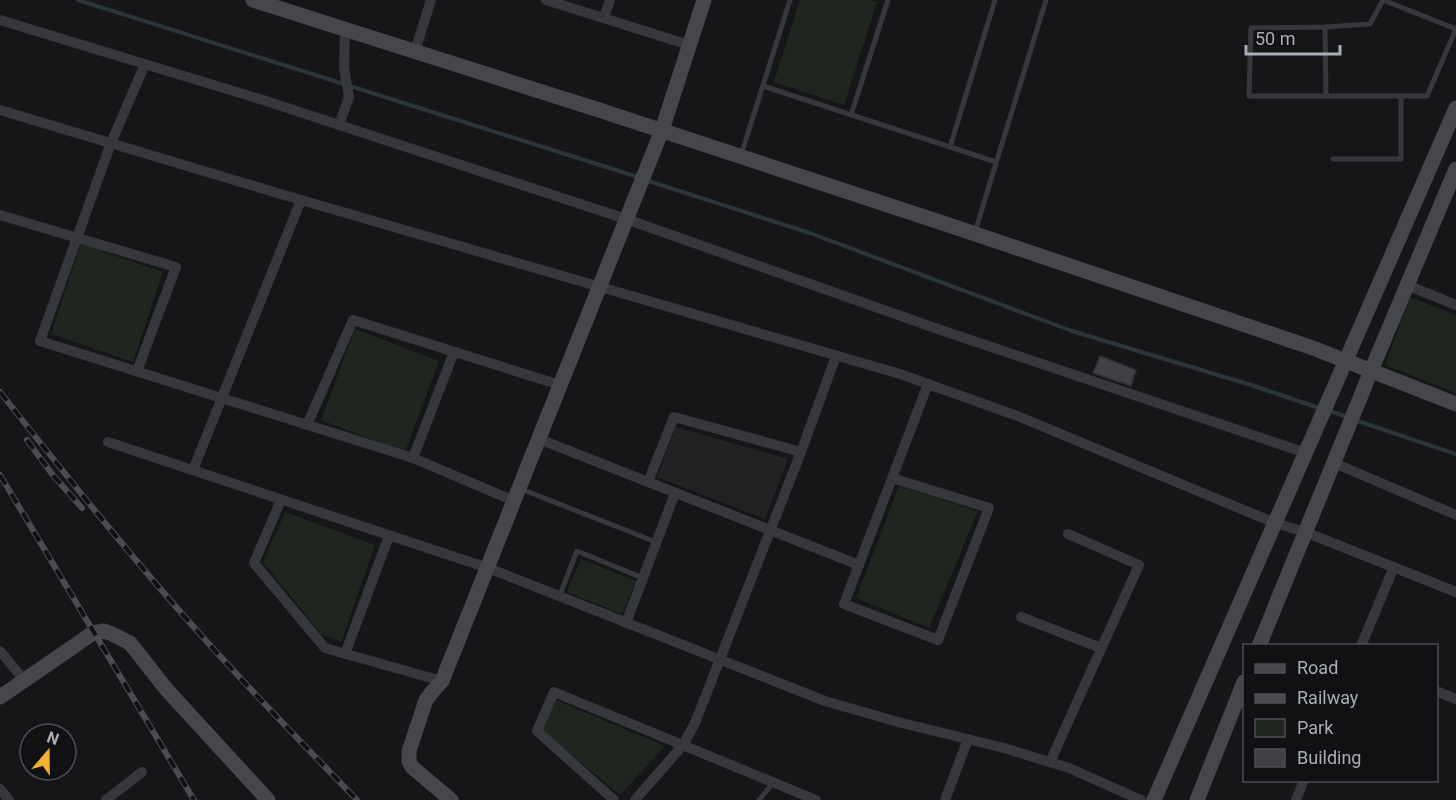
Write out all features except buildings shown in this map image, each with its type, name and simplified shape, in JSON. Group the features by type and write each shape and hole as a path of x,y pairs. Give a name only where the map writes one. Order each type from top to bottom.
{"street":[{"path":"253,0 662,130 975,233 1313,348 1456,404"},
{"path":"415,51 431,0"},
{"path":"546,0 689,45"},
{"path":"604,18 610,0"},
{"path":"451,800 412,767 409,761 409,751 426,700 442,681 662,130 704,0"},
{"path":"0,20 339,125 627,219 935,328 1306,453"},
{"path":"339,125 349,97 344,68 345,29"},
{"path":"144,64 111,143 40,340 413,458 517,494"},
{"path":"1154,800 1456,108"},
{"path":"0,110 900,374 1020,417 1275,523 1305,532 1456,592"},
{"path":"1259,644 1456,169"},
{"path":"193,470 301,200"},
{"path":"0,215 176,267 137,371"},
{"path":"1407,285 1456,305"},
{"path":"307,425 353,320 560,385"},
{"path":"413,458 454,352"},
{"path":"635,800 683,745 695,723 836,356"},
{"path":"892,478 989,508 938,640 844,604 892,478 928,384"},
{"path":"648,482 674,417 801,452"},
{"path":"539,439 859,565"},
{"path":"108,442 488,568 825,701 1050,762 1141,800"},
{"path":"1334,463 1456,515"},
{"path":"626,623 675,493"},
{"path":"281,500 254,563 325,648 442,681"},
{"path":"1050,762 1139,565 1068,534"},
{"path":"345,654 389,536"},
{"path":"1360,644 1394,567"},
{"path":"1021,617 1101,648"},
{"path":"0,697 93,633 104,631 112,633 130,643 167,690 268,800"},
{"path":"0,651 24,680"},
{"path":"1197,800 1243,687"},
{"path":"1438,691 1456,699"},
{"path":"614,800 537,731 554,692 816,800"},
{"path":"945,800 968,739"},
{"path":"106,800 141,772"},
{"path":"1296,800 1303,782"},
{"path":"0,789 9,800"}],"lane":[{"path":"741,156 790,0"},
{"path":"851,115 888,0"},
{"path":"950,147 995,0"},
{"path":"975,233 1046,0"},
{"path":"1383,0 1456,29 1427,96 1249,96 1251,28 1325,27 1370,24 1383,0"},
{"path":"1325,27 1326,96"},
{"path":"763,86 996,162"},
{"path":"1333,159 1401,159 1401,96"},
{"path":"517,494 656,542"},
{"path":"559,597 577,551 643,578"},
{"path":"759,800 774,783"}],"shaded area":[{"path":"676,427 788,459 765,519 657,477"}],"green space":[{"path":"800,0 870,0 877,2 844,105 774,82"},
{"path":"81,244 163,272 133,362 51,334"},
{"path":"1410,297 1456,315 1456,393 1385,365"},
{"path":"355,329 439,361 405,452 321,420"},
{"path":"899,486 978,511 929,628 856,598"},
{"path":"285,512 375,545 341,642 321,634 263,562"},
{"path":"581,559 636,581 622,614 567,592"},
{"path":"556,700 665,746 620,795 541,730"}],"waterway":[{"path":"78,0 638,177"},
{"path":"645,180 810,233 1072,331 1319,408"},
{"path":"1329,411 1348,417"},
{"path":"1355,420 1456,454"}],"railway":[{"path":"0,392 174,605 357,800"},
{"path":"27,440 52,474 82,508"},
{"path":"0,475 194,800"}]}
